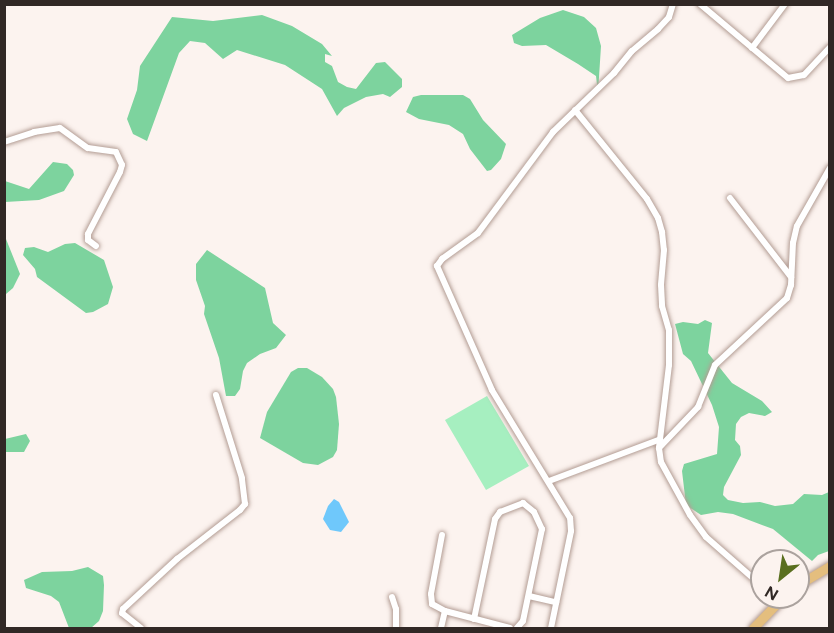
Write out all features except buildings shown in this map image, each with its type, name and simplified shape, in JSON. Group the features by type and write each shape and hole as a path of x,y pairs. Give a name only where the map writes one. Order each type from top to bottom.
{"main road":[{"path":"810,578 830,566"},
{"path":"753,628 769,609"}],"street":[{"path":"551,628 572,525 549,481 492,390 437,266 442,259 478,233 544,143 614,73 632,51 658,29 669,17 673,4"},
{"path":"752,48 785,4"},
{"path":"702,5 782,74 792,78 804,75 830,47"},
{"path":"575,110 646,199 658,218 662,232 664,250 662,306 669,330 669,365 659,444 661,462 690,514 706,537 750,576"},
{"path":"4,142 34,132 60,128 88,148 116,152 122,165 120,172 88,234 88,240 96,246"},
{"path":"549,481 659,444 698,407 715,364 787,298 792,278 797,226 830,168"},
{"path":"730,198 792,278"},
{"path":"141,628 122,612 177,559 245,504 242,478 216,395"},
{"path":"474,619 495,519 500,512 522,503 534,512 542,529 523,621 517,628"},
{"path":"442,535 430,600 435,607 491,626 510,628"},
{"path":"529,596 556,602"},
{"path":"392,597 396,609 396,628"},
{"path":"441,628 445,611"}],"green space":[{"path":"563,10 584,17 596,28 601,46 598,93 596,76 578,64 546,45 522,46 514,43 512,35 540,18"},
{"path":"262,15 292,26 322,44 332,56 325,54 325,62 332,66 338,82 347,87 356,89 376,63 385,62 402,79 402,87 390,97 383,94 366,97 344,108 337,116 322,89 285,65 237,50 223,59 205,43 190,41 179,53 147,141 133,134 127,119 137,90 140,66 172,17 213,21"},
{"path":"463,95 470,99 483,120 506,144 501,159 491,170 487,171 470,149 463,134 449,125 419,119 406,112 413,97"},
{"path":"53,162 67,164 73,170 74,175 64,191 39,200 5,202 5,181 29,189"},
{"path":"4,234 20,274 13,288 6,294"},
{"path":"75,243 104,260 113,287 108,304 93,312 86,313 37,277 35,269 23,255 25,248 34,247 48,252 65,244"},
{"path":"207,250 265,288 273,323 286,335 276,348 260,354 247,363 240,389 235,396 226,396 219,358 204,314 205,306 196,280 196,264"},
{"path":"705,320 712,323 708,353 732,383 762,401 772,412 765,416 749,413 741,417 736,424 735,440 740,446 741,455 724,487 723,495 728,500 743,503 760,502 775,506 793,504 804,494 822,495 829,492 829,551 818,555 812,561 810,549 797,549 773,529 733,514 718,512 701,515 686,505 682,471 684,464 717,454 719,427 712,405 691,361 683,354 675,324 683,322 698,324"},
{"path":"298,368 307,368 322,377 333,389 336,397 339,424 337,450 333,457 318,465 303,463 260,438 267,412 291,372"},
{"path":"487,396 529,466 486,490 445,420"},
{"path":"26,434 30,441 24,452 5,452 5,439"},
{"path":"88,567 103,576 104,585 103,611 99,621 91,628 69,628 59,602 51,596 26,588 24,580 42,572 72,571"}],"water":[{"path":"334,499 339,502 349,522 341,532 330,530 323,519 328,506"}]}
